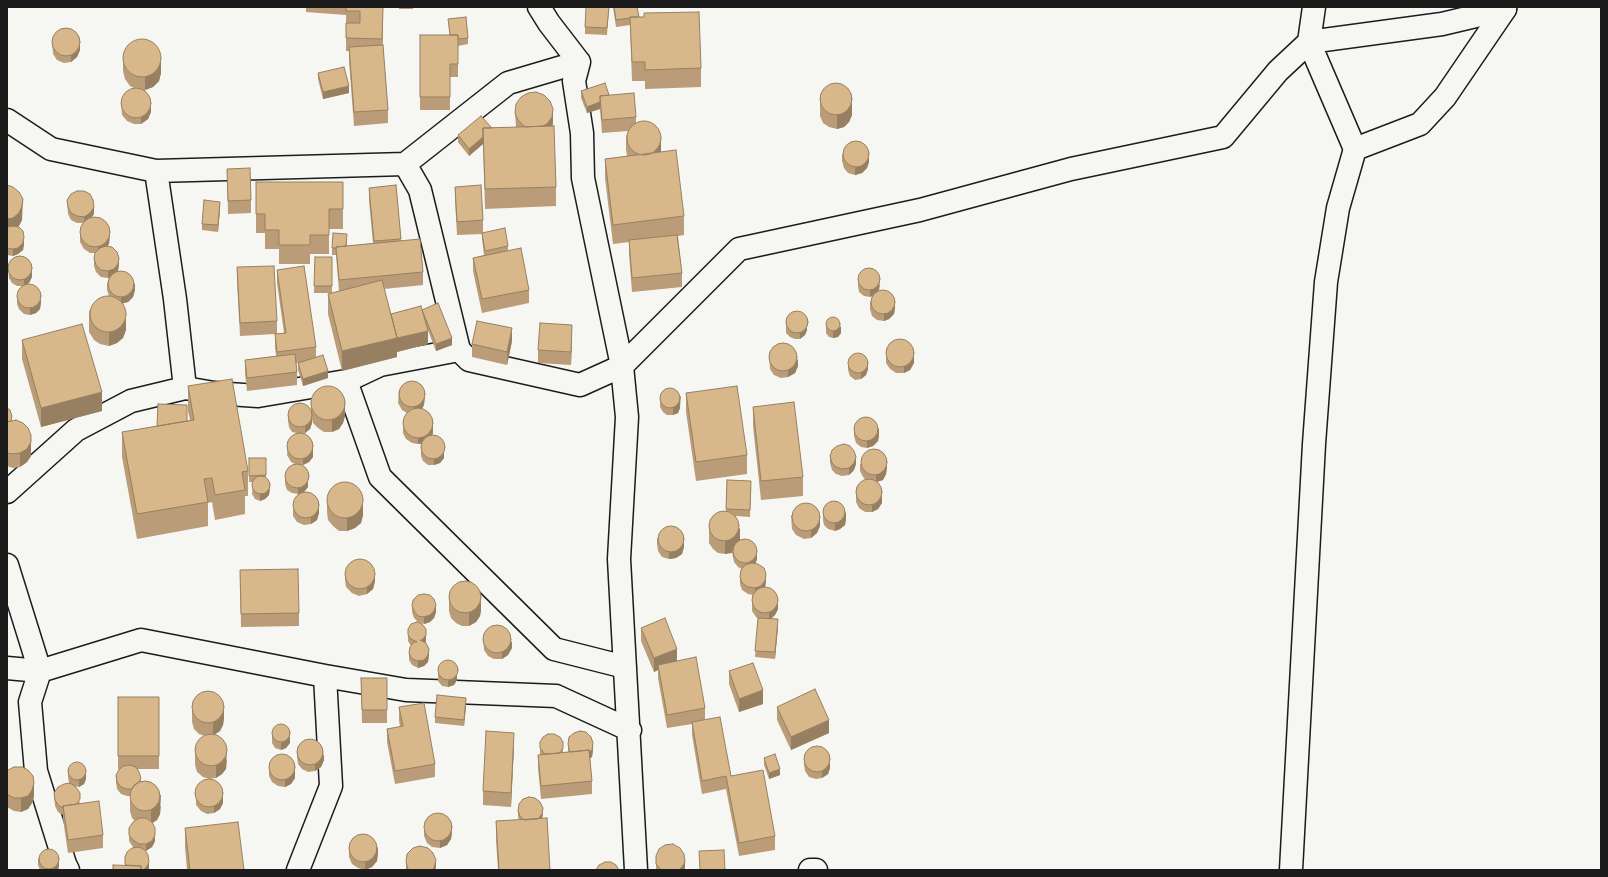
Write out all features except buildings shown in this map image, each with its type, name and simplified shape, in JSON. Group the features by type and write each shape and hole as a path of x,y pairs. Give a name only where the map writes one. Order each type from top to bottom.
{"street":[{"path":"1291,870 1314,444 1326,282 1338,208 1355,149 1309,42 1314,7"},
{"path":"405,164 420,190 460,350 469,360 580,385 622,366 739,249 920,210 1071,168 1223,137 1278,71 1309,42 1442,24 1504,8"},
{"path":"1355,149 1420,124 1445,97 1504,8"},
{"path":"548,12 580,62"},
{"path":"7,120 51,149 156,171 405,164 508,83 580,62"},
{"path":"580,62 574,81 582,133 583,178 622,366 627,417 619,559 630,730 636,870"},
{"path":"156,171 175,299 185,388"},
{"path":"9,491 76,430 131,402 185,388 214,393 258,396 346,381 380,365 460,350"},
{"path":"346,381 380,477 554,649 625,667"},
{"path":"7,565 40,671 30,702 36,771 68,870"},
{"path":"7,668 40,671 141,640 325,676 406,690 556,696 630,730"},
{"path":"298,870 331,786 325,676"},
{"path":"810,870 816,870"}]}
